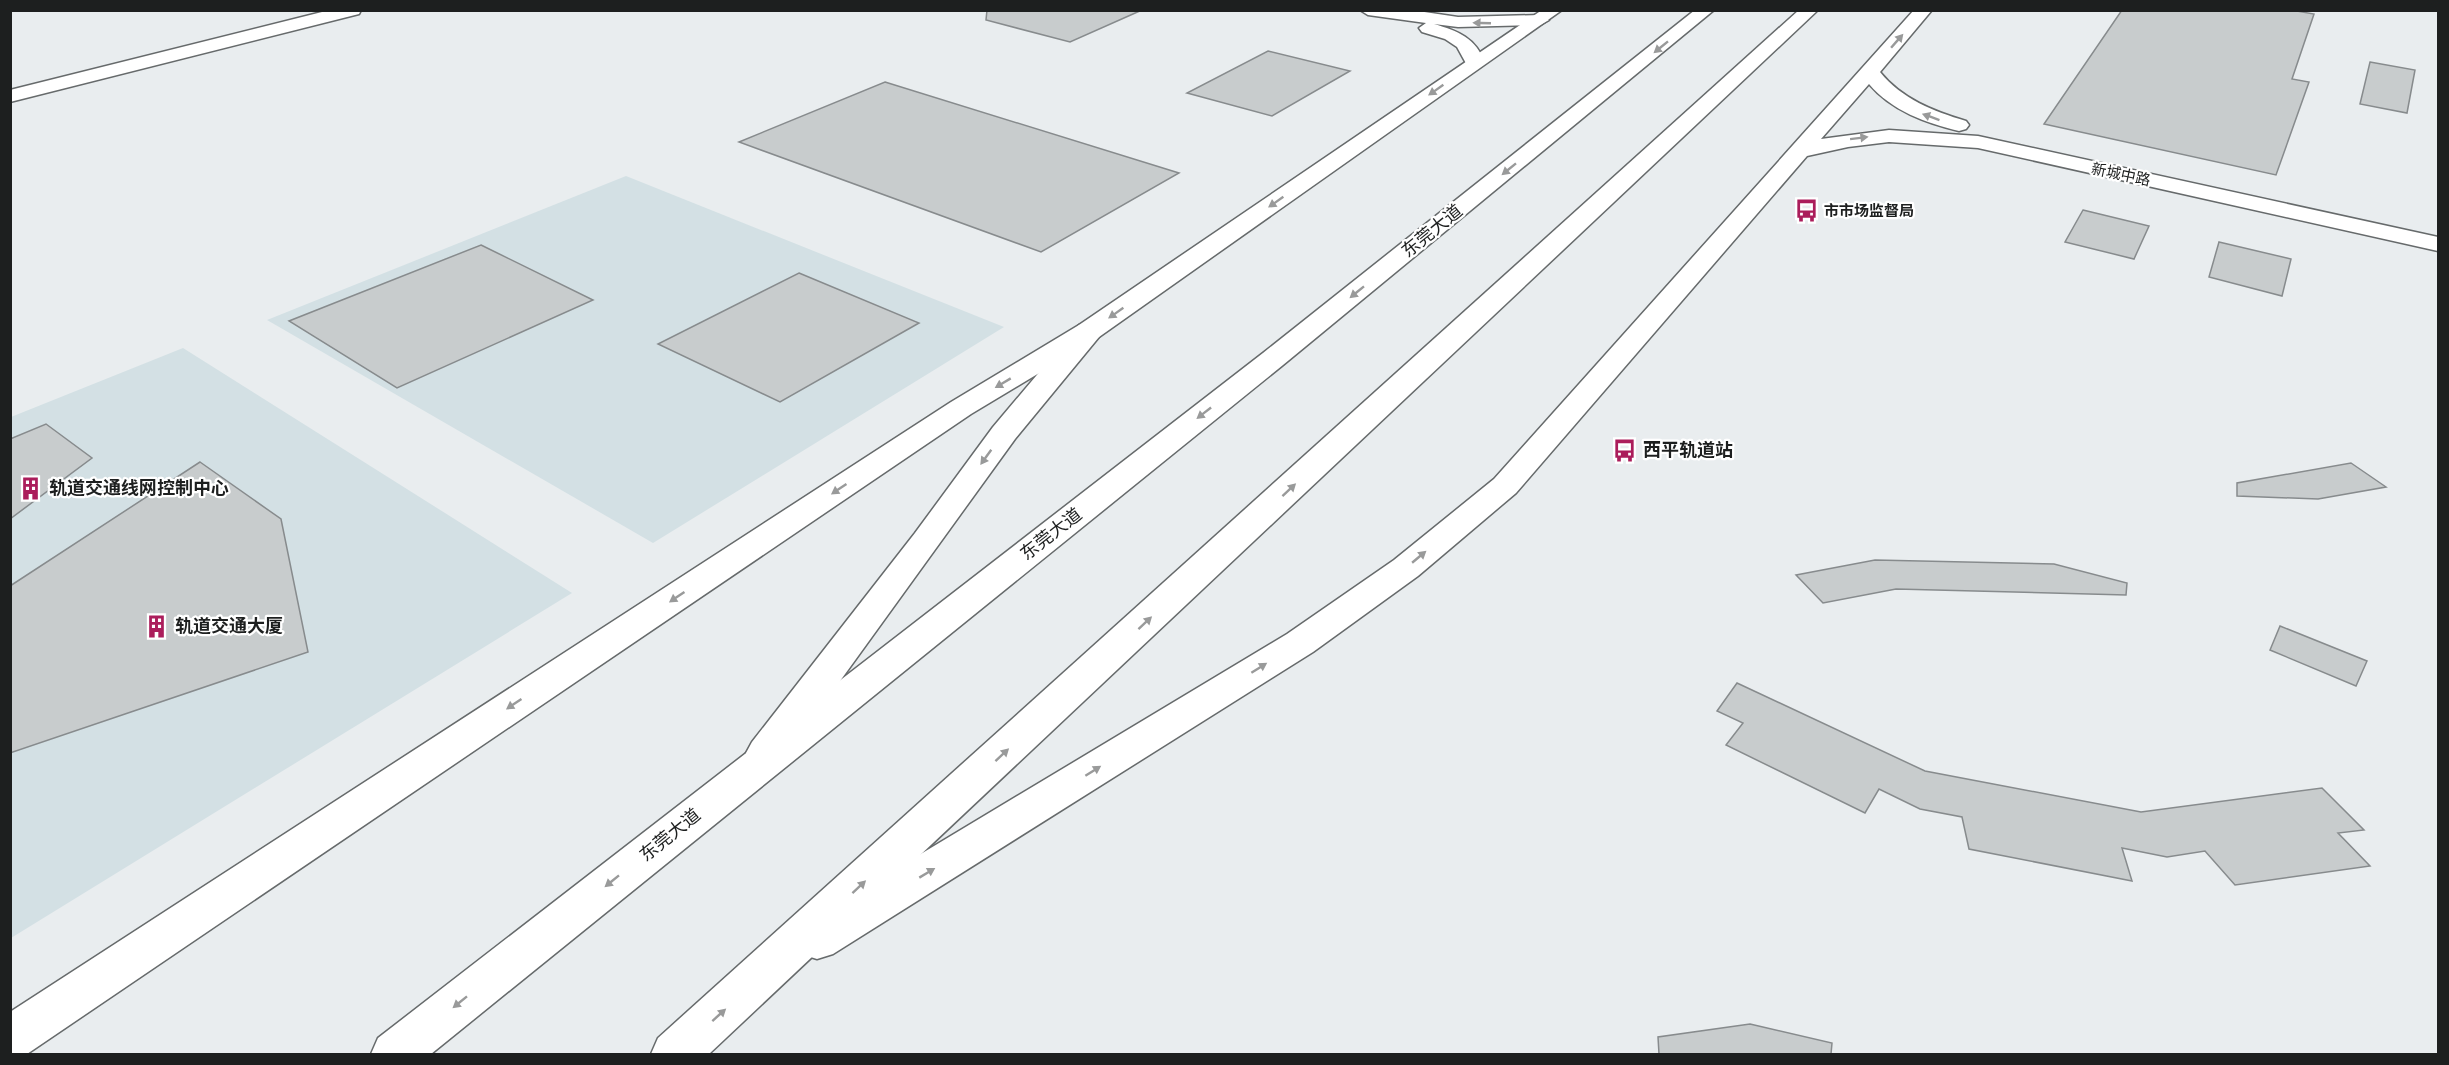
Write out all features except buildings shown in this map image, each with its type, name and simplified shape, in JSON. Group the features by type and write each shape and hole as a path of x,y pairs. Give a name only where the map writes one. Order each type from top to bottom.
{"main road":[{"path":"10,82 303,10"},
{"path":"10,96 353,10"},
{"name":"东莞大道","path":"395,1054 757,765 1273,359 1706,10"},
{"path":"675,1054 1810,10"},
{"path":"769,969 1300,643 1406,568 1505,486 1924,10"},
{"path":"1375,12 1458,22 1547,15"},
{"path":"1375,12 1446,33 1466,43 1473,51 1475,63"},
{"path":"10,1039 961,408 1089,331 1547,15"},
{"name":"新城中路","path":"1870,72 1881,87 1928,117 2439,232"},
{"name":"新城中路","path":"1802,151 1842,140 1873,136 1920,134 1978,142 2439,244"},
{"path":"757,765 927,540 1004,432 1089,331"}],"shaded area":[{"path":"626,176 1004,327 653,543 267,320"},
{"path":"183,348 572,593 11,938 11,417"}],"place":[{"name":"市市场监督局","path":"1806,210"},
{"name":"西平轨道站","path":"1625,450"},
{"name":"轨道交通线网控制中心","path":"31,488"},
{"name":"轨道交通大厦","path":"157,626"}]}
